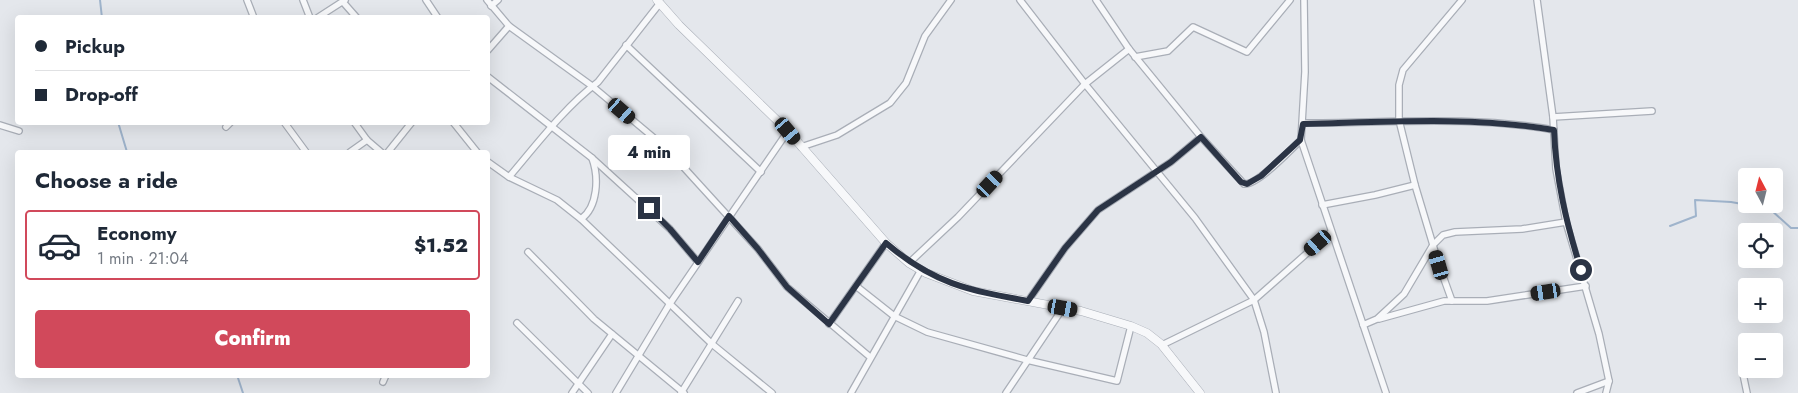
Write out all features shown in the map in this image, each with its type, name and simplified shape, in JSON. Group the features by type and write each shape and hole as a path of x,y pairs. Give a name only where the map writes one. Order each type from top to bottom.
{"street":[{"path":"247,0 253,15"},
{"path":"303,0 309,15"},
{"path":"426,0 436,15"},
{"path":"498,0 489,3 509,26 592,86 666,148 758,249 787,287 870,357"},
{"path":"801,147 837,135 890,103 906,83 925,36 951,0"},
{"path":"1020,0 1085,84 1199,222 1254,300 1264,332 1276,393"},
{"path":"1096,0 1135,57 1241,182 1247,184 1261,176 1300,140"},
{"path":"1135,57 1168,51 1193,27 1247,52 1290,0"},
{"path":"1304,0 1303,124 1300,140 1386,393"},
{"path":"1452,301 1415,185 1398,120 1399,84 1403,70 1462,0"},
{"path":"1537,0 1553,117 1556,169 1566,222 1586,286 1609,380 1606,393"},
{"path":"322,15 344,1 356,15"},
{"path":"509,176 552,126 598,82 659,2 679,25 788,131 886,243 909,263 921,270 973,291 1115,320 1147,333 1162,345 1200,393"},
{"path":"490,48 509,26"},
{"path":"626,45 761,172"},
{"path":"909,263 958,217 1085,84 1129,49"},
{"path":"490,79 592,158 670,229 698,262"},
{"path":"1553,117 1652,111"},
{"path":"1303,124 1398,120 1500,122 1554,130"},
{"path":"0,125 19,131"},
{"path":"286,125 305,150"},
{"path":"356,125 367,140 379,150"},
{"path":"390,150 410,125"},
{"path":"454,125 471,150"},
{"path":"616,393 636,356 669,305 788,131"},
{"path":"1028,301 1065,248 1098,210 1156,172 1201,137"},
{"path":"353,150 367,140"},
{"path":"581,219 590,210 594,198 595,179 592,158"},
{"path":"490,163 509,176 557,200 581,219 669,305 712,344 772,393"},
{"path":"1322,205 1415,185"},
{"path":"1377,320 1404,294 1433,245 1440,237 1448,233 1522,229 1566,222"},
{"path":"1162,345 1254,300 1331,232"},
{"path":"829,324 886,243"},
{"path":"528,252 636,356 682,392 738,300"},
{"path":"851,393 921,270"},
{"path":"856,286 894,316 946,338 1027,360 1116,380 1131,326"},
{"path":"1363,325 1440,302 1488,301 1586,286"},
{"path":"1006,393 1063,308"},
{"path":"517,323 588,393"},
{"path":"572,393 612,334"},
{"path":"382,382 384,378"},
{"path":"1744,378 1747,393"},
{"path":"1577,393 1609,380"}],"waterway":[{"path":"100,0 102,15"},
{"path":"119,125 126,150"},
{"path":"1670,226 1696,216 1695,200 1731,202 1770,209 1791,228 1798,228"},
{"path":"238,378 243,393"}],"route":[{"path":"649,208 698,262 729,216 758,249 787,287 829,324 886,243 909,263 947,282 973,291 1028,301 1065,248 1098,210 1171,162 1201,137 1241,182 1249,184 1261,176 1300,140 1303,124 1398,120 1500,122 1554,130 1556,169 1566,222 1581,270"}]}
